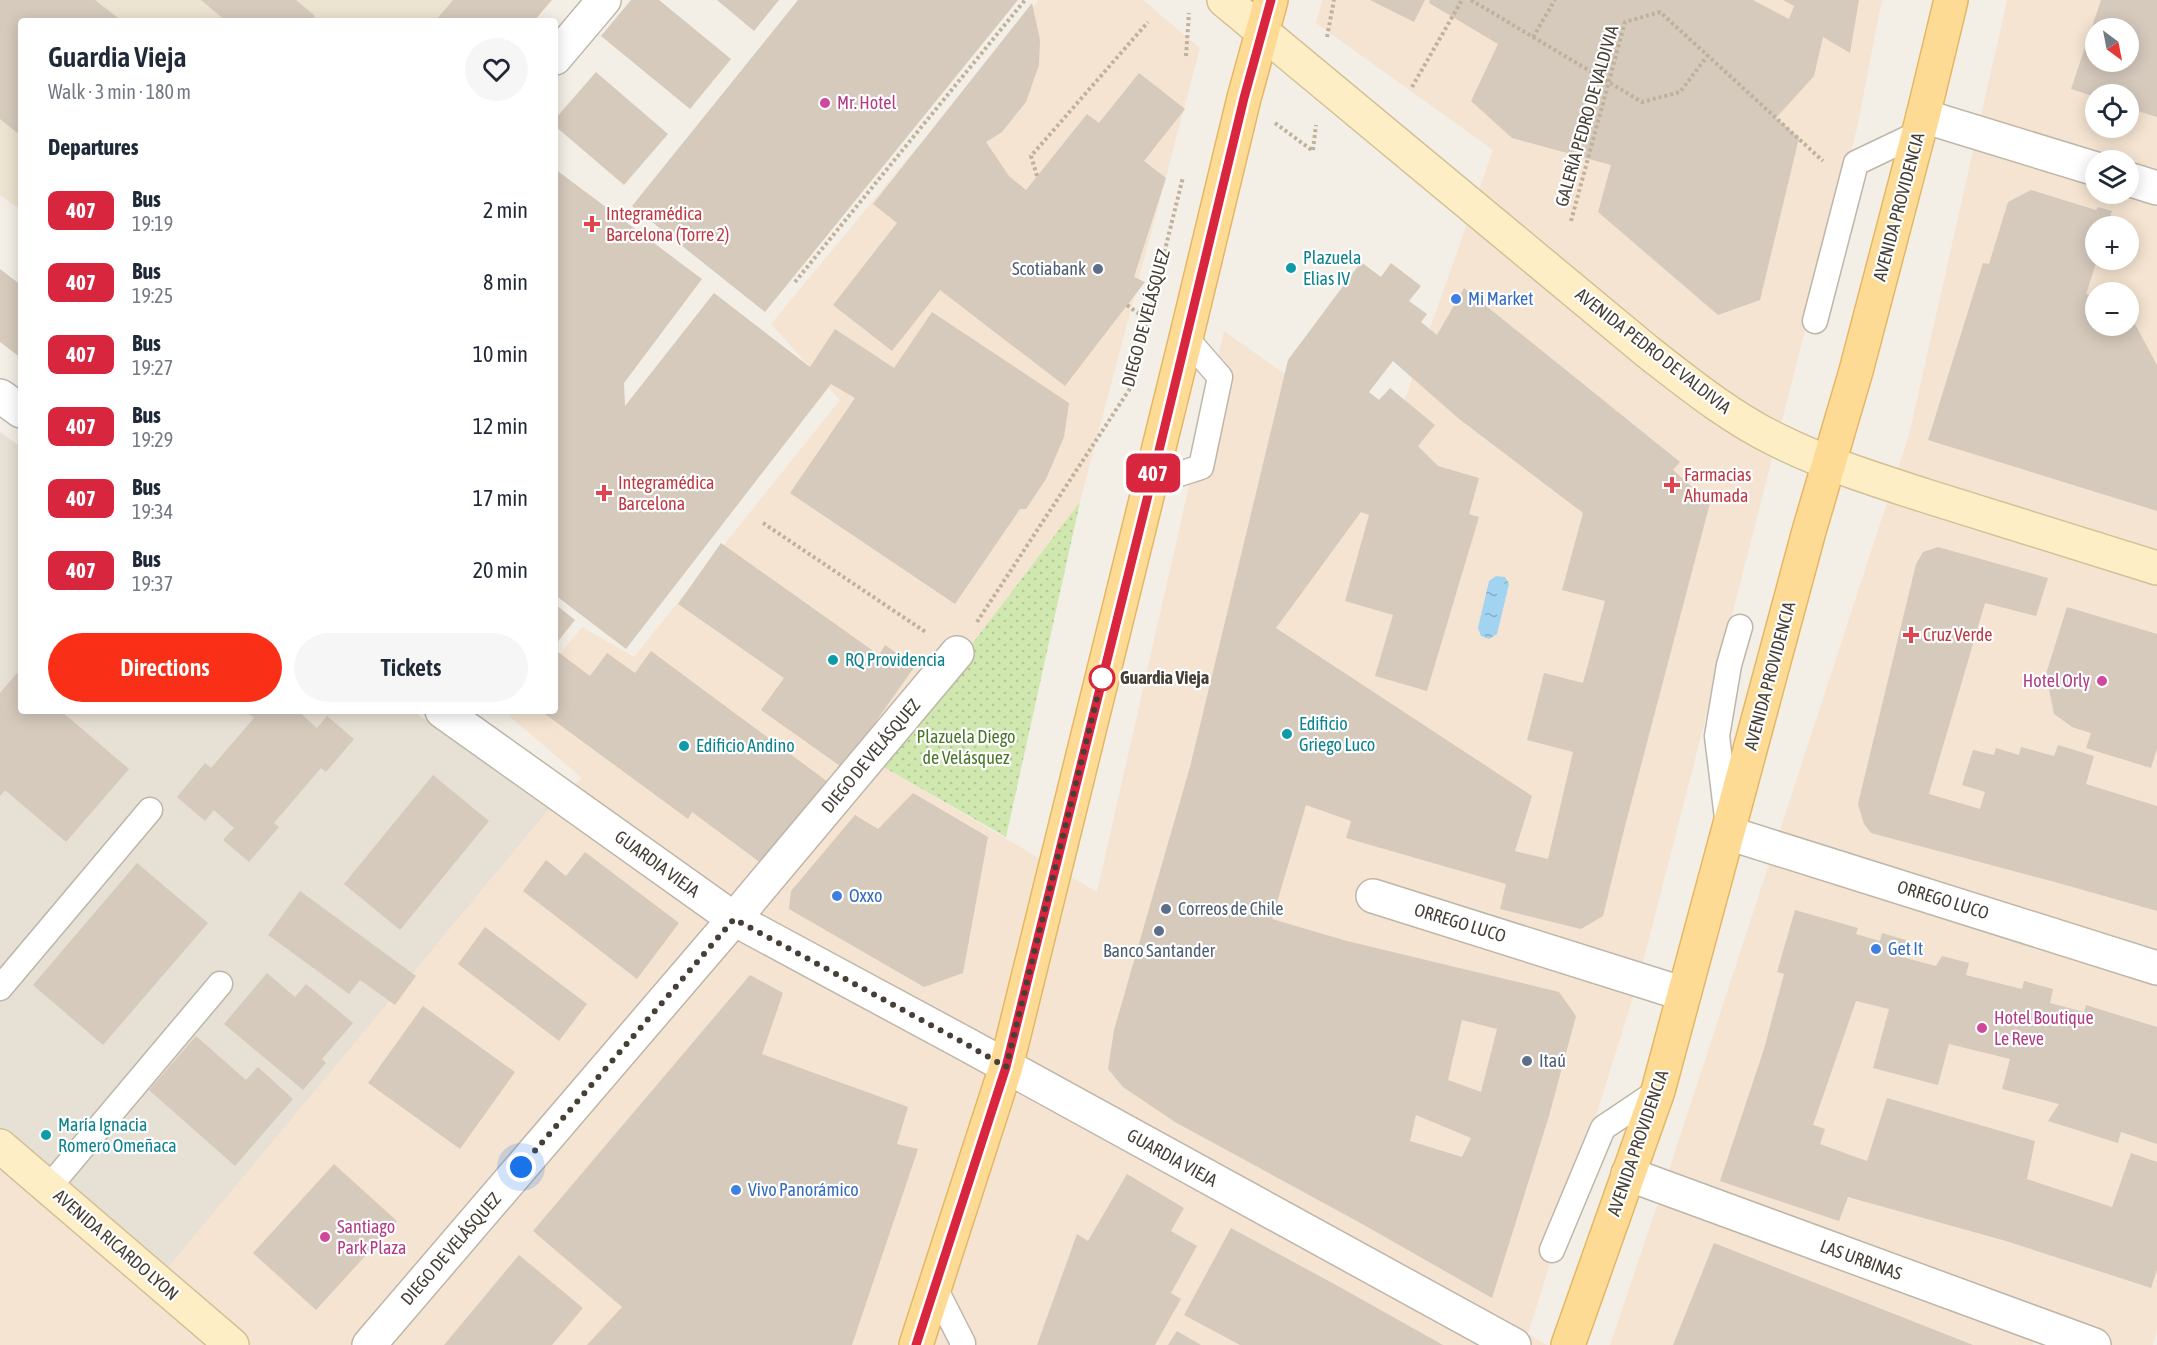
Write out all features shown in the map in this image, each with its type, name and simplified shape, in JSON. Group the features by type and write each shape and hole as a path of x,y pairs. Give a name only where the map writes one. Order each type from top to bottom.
{"main road":[{"name":"AVENIDA PEDRO DE VALDIVIA","path":"1224,0 1699,392 1778,441 1829,464 2157,568"},
{"path":"916,1345 1006,1067 1244,98 1271,0"},
{"name":"AVENIDA PROVIDENCIA","path":"1568,1345 1658,1091 1806,540 1856,371 1921,125 1951,0"},
{"name":"AVENIDA RICARDO LYON","path":"1,1155 50,1187 232,1345"}],"street":[{"path":"558,54 604,0"},
{"path":"1921,125 2085,166"},
{"path":"2139,182 2157,188"},
{"path":"0,396 18,409"},
{"name":"DIEGO DE VELÁSQUEZ","path":"369,1345 734,919 957,653"},
{"name":"GUARDIA VIEJA","path":"446,714 734,919 1514,1345"},
{"name":"ORREGO LUCO","path":"1728,833 2157,968"},
{"name":"ORREGO LUCO","path":"1373,896 1684,994"},
{"name":"LAS URBINAS","path":"1628,1174 2053,1338 2094,1345"}],"lane":[{"path":"1815,321 1856,163 1921,125"},
{"path":"1151,483 1201,467 1220,377 1186,338"},
{"path":"1728,833 1717,736 1729,665 1740,627"},
{"path":"0,988 150,810"},
{"path":"50,1187 220,984"},
{"path":"1552,1250 1603,1128 1658,1091"},
{"path":"935,1288 962,1345"}],"path":[{"path":"795,282 1024,0"},
{"path":"1412,87 1462,0"},
{"path":"1471,0 1642,102 1680,92 1708,56"},
{"path":"1533,37 1555,0"},
{"path":"1186,56 1189,11"},
{"name":"GALERÍA PEDRO DE VALDIVIA","path":"1571,221 1625,22 1660,12 1824,162"},
{"path":"1037,176 1031,156 1148,22"},
{"path":"1267,117 1313,151"},
{"name":"DIEGO DE VELÁSQUEZ","path":"957,653 1131,387 1184,175"},
{"path":"1126,305 1147,320"},
{"path":"763,523 957,653"}],"shaded area":[{"path":"0,0 453,0 438,18 18,18 18,208 0,195"},
{"path":"1039,0 1143,0 1200,48 1080,502 880,765 1097,892 1224,331 1388,447 1493,150 1316,23 1322,0 1882,0 1857,128 1639,978 1528,1334 1547,1345 0,1345 0,1131 164,1272 551,807 582,778 509,716 511,714 558,714 558,656 582,627 634,657 840,400 771,324"},
{"path":"2007,0 2157,0 2157,1330 2153,1345 2050,1345 2035,1339 2033,1345 1610,1345 1909,435"},
{"path":"0,432 18,445 18,714 417,714 551,807 164,1273 0,1131"}],"green space":[{"name":"Plazuela Diego de Velásquez","path":"1080,502 1006,837 880,765"}],"water":[{"path":"1496,576 1505,577 1509,584 1497,634 1489,639 1481,636 1478,628 1489,581"}],"building":[{"path":"0,0 95,0 118,18 18,18 18,134 0,119"},
{"path":"201,0 296,0 315,16 313,18 222,18"},
{"path":"453,0 552,0 537,18 438,18"},
{"path":"631,0 659,0 731,59 690,109 601,36"},
{"path":"717,0 779,0 754,31"},
{"name":"Mr. Hotel","path":"798,0 1018,0 765,312 632,206"},
{"path":"1370,0 1425,0 1414,22"},
{"path":"1430,0 1753,0 1789,19 1794,6 1783,0 1859,0 1850,53 1823,37 1814,76 1776,118 1799,138 1760,300 1718,315 1598,212 1611,165 1512,138 1471,101 1498,44 1429,3"},
{"path":"2101,0 2157,0 2157,117 2139,111 2139,84 2085,84 2085,93 2071,89 2085,47 2085,72 2139,72 2139,18 2095,18"},
{"path":"1032,3 1040,40 1039,65 1026,102 1002,132 986,142 1009,176 1026,190 1087,114 1099,123 1139,73 1185,109 1144,161 1166,178 1134,277 1145,282 1065,386 940,290 892,351 833,305 897,223 873,204"},
{"path":"596,72 668,134 624,185 558,129 558,116"},
{"path":"558,171 702,279 624,383 625,406 714,293 810,367 835,329 894,368 932,312 1069,403 1064,437 1046,479 1026,509 1020,509 955,604 790,493 855,398 831,384 626,649 558,597"},
{"path":"2031,190 2096,210 2098,207 2112,211 2110,216 2085,216 2085,270 2094,270 2090,282 2085,282 2085,336 2139,336 2139,331 2157,365 2157,511 1928,440 1983,263 1989,264 2008,202"},
{"path":"1361,262 1381,277 1391,263 1421,286 1409,301 1427,314 1421,322 1437,335 1464,288 1680,462 1673,470 1710,503 1603,916 1581,929 1500,909 1506,884 1346,838 1351,821 1306,805 1272,919 1347,941 1559,992 1576,1016 1549,1116 1492,1298 1175,1122 1123,1087 1108,1069 1114,1030 1190,767 1288,360","holes":["1393,361 1458,418 1583,513 1562,590 1605,601 1583,683 1544,673 1527,740 1573,752 1548,859 1515,851 1532,796 1276,628 1361,512 1369,515 1345,601 1393,615 1375,676 1427,691 1479,517 1469,514 1479,478 1438,466 1418,446 1435,425 1390,388 1379,400 1369,392","1462,1020 1497,1029 1481,1092 1448,1080","1416,1115 1471,1138 1462,1157 1410,1141"]},
{"path":"0,269 18,283 18,356 0,342"},
{"name":"RQ Providencia","path":"721,543 879,655 885,645 915,666 843,768 761,710 784,678 678,604"},
{"path":"1938,547 2048,578 2036,616 1985,603 1929,794 1980,809 1985,792 1962,785 1973,750 1994,755 1996,748 2019,755 2021,747 2054,756 2058,745 2094,756 2086,784 2157,806 2157,911 1871,833 1864,824 1858,804 1916,564 1923,552"},
{"path":"558,606 575,620 558,641"},
{"name":"Hotel Orly","path":"2067,607 2157,634 2157,749 2151,768 2086,748 2091,733 2072,727 2054,714 2046,674"},
{"name":"Edificio Andino","path":"651,651 828,782 765,866 692,812 688,819 545,714 558,714 558,652 590,676 607,653 635,673"},
{"path":"17,673 18,714 65,714 129,769 66,842 5,790 0,796 0,693"},
{"path":"249,714 301,714 317,728 327,716 354,739 326,772 321,768 274,823 279,827 249,862 223,840 234,828 214,810 205,821 177,797 205,763 211,768 254,718"},
{"path":"433,775 489,821 400,930 344,884"},
{"path":"913,793 988,837 963,973 924,987 789,909 791,891 855,815 878,829"},
{"path":"585,852 679,923 637,979 523,891 546,860 566,876"},
{"path":"137,863 208,923 103,1045 33,985"},
{"path":"300,891 416,976 395,1005 360,980 349,994 268,935"},
{"path":"1795,910 1858,928 1856,934 1880,941 1882,933 1906,940 1902,957 1936,966 1942,956 1969,963 1966,975 2022,989 2024,981 2053,989 2050,1003 2084,1012 2086,1005 2157,1027 2157,1144 2121,1132 2118,1143 2048,1121 2059,1104 2002,1089 2010,1059 1949,1044 1938,1085 1873,1068 1889,1009 1856,1001 1813,1125 1825,1129 1820,1144 1867,1161 1887,1098 2035,1141 2027,1179 2112,1207 2131,1153 2157,1162 2157,1270 2151,1288 2006,1241 1848,1197 1839,1221 1720,1181 1764,1049 1784,974 1777,972"},
{"path":"485,927 587,1004 559,1041 458,964"},
{"path":"267,973 295,997 306,984 353,1023 322,1059 326,1063 303,1090 224,1024"},
{"name":"Vivo Panorámico","path":"750,975 783,993 762,1054 908,1107 897,1144 918,1149 852,1345 587,1345 622,1307 533,1231"},
{"path":"423,1006 515,1072 460,1149 368,1083"},
{"path":"196,1036 246,1080 258,1067 293,1099 235,1166 149,1090"},
{"name":"Santiago Park Plaza","path":"334,1164 397,1221 316,1310 253,1253"},
{"path":"1127,1174 1184,1208 1171,1231 1197,1246 1171,1293 1181,1299 1155,1345 1037,1345 1077,1234 1088,1241"},
{"path":"1231,1228 1443,1345 1240,1345 1184,1315"},
{"path":"1714,1243 1973,1345 1673,1345"},
{"path":"519,1255 583,1308 552,1345 444,1345"},
{"path":"1177,1331 1201,1345 1168,1345"}],"bus line":[{"name":"407","path":"916,1345 1006,1067 1244,98 1271,0"}],"place":[{"name":"Mr. Hotel","path":"825,103"},
{"name":"Integramédica Barcelona (Torre 2)","path":"592,224"},
{"name":"Plazuela Elias IV","path":"1291,268"},
{"name":"Scotiabank","path":"1098,269"},
{"name":"Mi Market","path":"1456,299"},
{"name":"Farmacias Ahumada","path":"1672,485"},
{"name":"Integramédica Barcelona","path":"604,493"},
{"name":"Cruz Verde","path":"1911,635"},
{"name":"RQ Providencia","path":"833,660"},
{"name":"Guardia Vieja","path":"1102,678"},
{"name":"Hotel Orly","path":"2102,681"},
{"name":"Edificio Griego Luco","path":"1287,734"},
{"name":"Edificio Andino","path":"684,746"},
{"name":"Oxxo","path":"837,896"},
{"name":"Correos de Chile","path":"1166,909"},
{"name":"Banco Santander","path":"1159,931"},
{"name":"Get It","path":"1876,949"},
{"name":"Hotel Boutique Le Reve","path":"1982,1028"},
{"name":"Itaú","path":"1527,1061"},
{"name":"María Ignacia Romero Omeñaca","path":"46,1135"},
{"name":"Vivo Panorámico","path":"736,1190"},
{"name":"Santiago Park Plaza","path":"325,1237"}],"route":[{"path":"521,1167 734,919 1006,1067 1102,678"}]}
